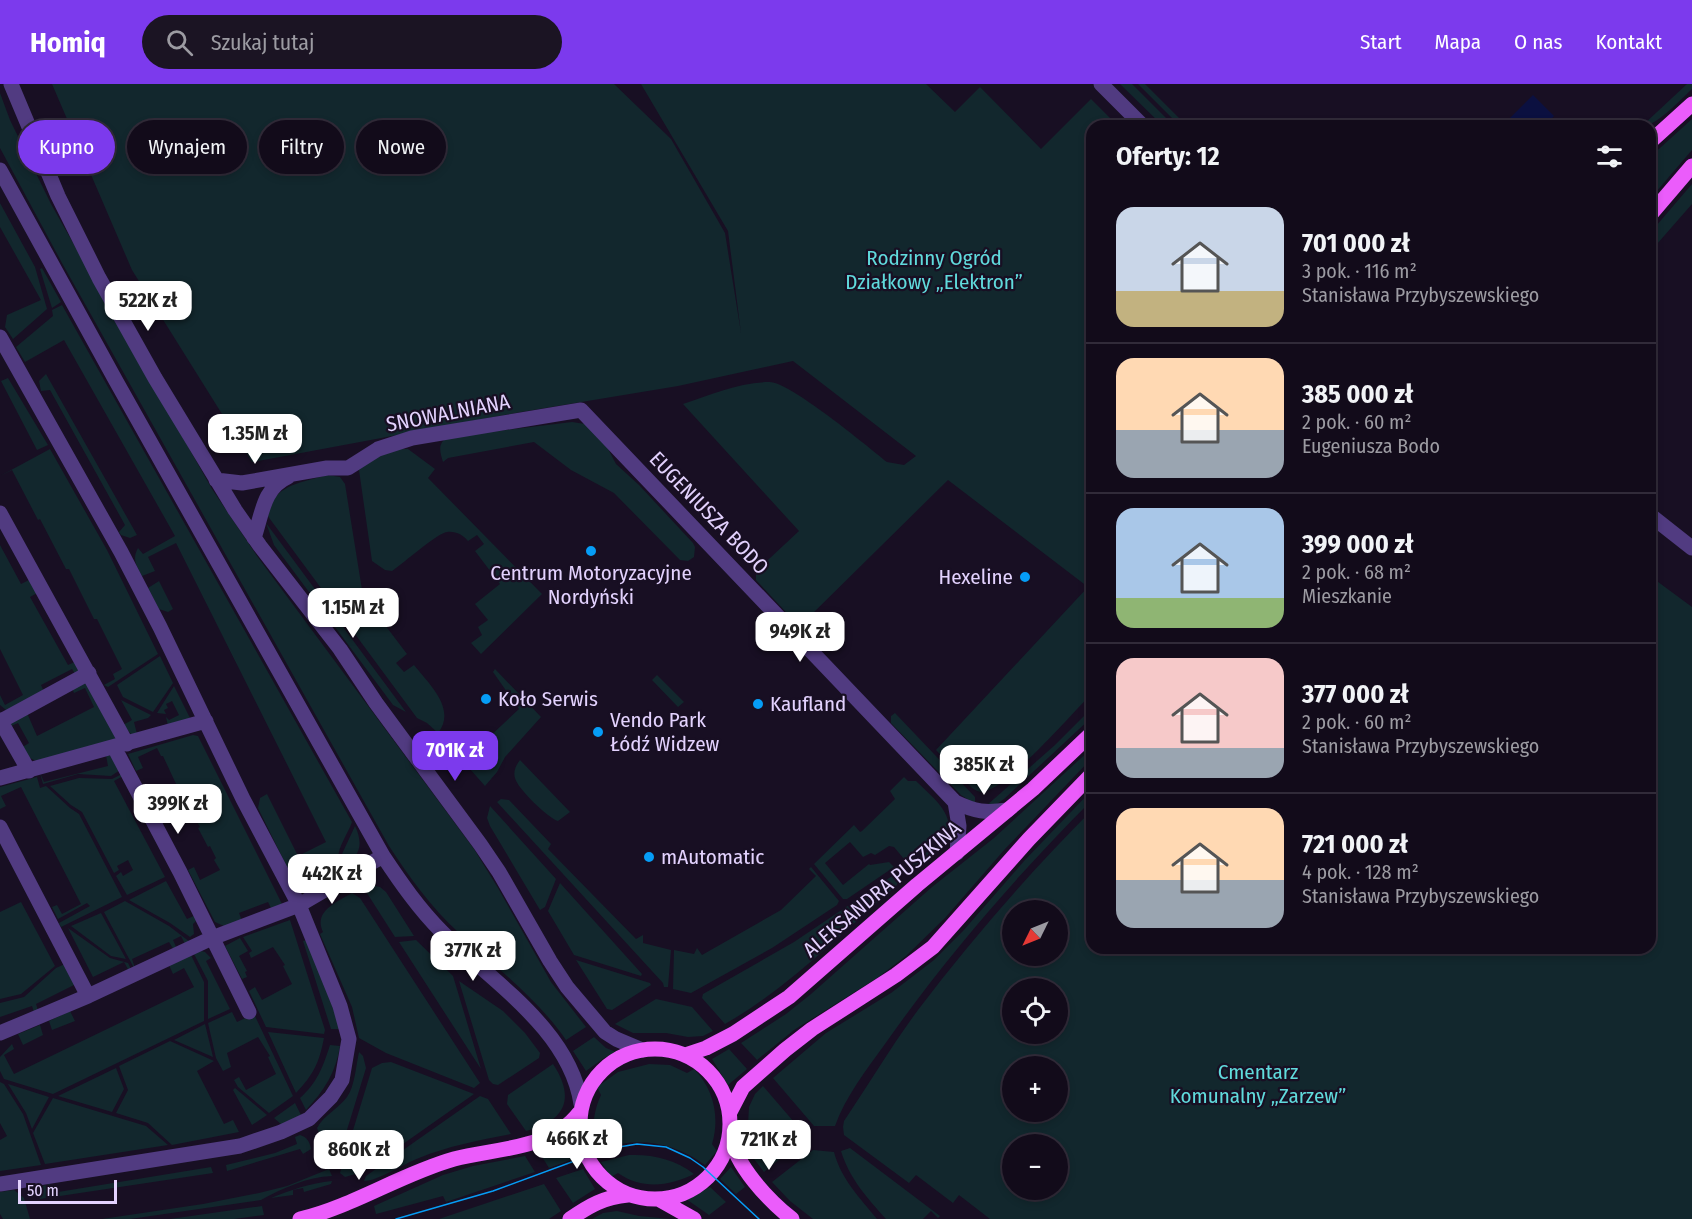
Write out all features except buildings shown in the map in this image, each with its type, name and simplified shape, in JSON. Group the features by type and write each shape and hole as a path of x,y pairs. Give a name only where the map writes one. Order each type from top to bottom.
{"main road":[{"path":"1656,137 1692,104"},
{"path":"1656,208 1692,166"},
{"name":"ALEKSANDRA PUSZKINA","path":"685,1055 714,1045 778,1005 1008,810 1086,738"},
{"path":"730,1112 743,1087 785,1050 812,1029 896,975 933,947 1029,839 1086,780"},
{"path":"300,1219 340,1207 441,1163 546,1138 569,1125 580,1109 591,1085 606,1069 623,1057 642,1050 663,1049 685,1055 701,1065 714,1079 721,1089 730,1112 730,1132 734,1149 742,1164 768,1197 792,1219"},
{"path":"580,1109 581,1137 590,1159 602,1176 628,1195 644,1200 660,1200 691,1190 708,1176 720,1160 730,1132"},
{"path":"570,1219 597,1202 628,1195"},
{"path":"660,1200 694,1219"}],"street":[{"path":"11,84 58,196 99,278 216,480 254,538 340,649 376,703 480,844 567,987 605,1032 642,1050"},
{"path":"1101,84 1137,120"},
{"path":"0,170 383,856 404,888 430,919 525,1007 545,1029 574,1077 580,1109"},
{"path":"0,1184 240,1146 301,1124 332,1097 342,1080 349,1039 340,1006 299,905 243,799 206,720 110,531 2,345"},
{"name":"SNOWALNIANA","path":"216,480 242,483 327,468 348,468 378,449 412,438 581,410"},
{"name":"EUGENIUSZA BODO","path":"581,410 955,802 975,811 989,813 1008,810"},
{"name":"SNOWALNIANA","path":"254,538 268,495 277,483 294,475"},
{"path":"0,513 89,674 249,1012"},
{"path":"1656,520 1692,548"},
{"path":"29,771 0,721 89,674"},
{"path":"0,778 206,720"},
{"path":"955,802 959,825 957,853"},
{"path":"0,827 88,996"},
{"path":"0,1033 88,996 212,938 299,905 383,856"}],"green space":[{"name":"Rodzinny Ogród Działkowy „Elektron”","path":"52,84 614,84 671,139 725,233 741,333 728,231 641,84 926,84 955,112 980,87 1041,149 1091,99 1112,120 1086,120 1086,585 948,480 808,618 798,625 756,580 756,571 799,531 683,404 736,387 769,382 779,384 846,429 887,462 904,465 916,456 793,361 678,386 521,412 252,462 132,270 91,174 115,174 115,120 67,120"},
{"path":"1120,84 1132,84 1168,120 1157,120"},
{"path":"1138,84 1145,84 1181,120 1174,120"},
{"path":"1687,84 1692,84 1692,89 1662,117 1656,121 1648,120"},
{"path":"0,93 18,136 18,174 36,174 51,204 212,489 257,556 474,849 551,982 586,1027 566,1040 542,1010 439,912 389,846 62,263 0,148"},
{"path":"1692,119 1692,150 1656,192 1656,152"},
{"path":"1692,184 1692,204 1656,245 1656,226"},
{"path":"0,203 35,267 47,309 13,339 5,327 7,315 41,300 0,227"},
{"path":"42,268 61,302 52,308 40,269"},
{"path":"62,305 352,822 339,851 341,869 324,880 307,885 294,881 258,808 260,798 267,794 298,856 326,842 176,543 148,557 155,571 142,576 135,559 138,548 143,554 175,536 64,340 25,362 16,347 53,316 52,310"},
{"path":"46,374 137,535 130,538 119,532 125,525 50,390 41,391 39,381"},
{"path":"8,378 48,445 37,450 1,381"},
{"path":"572,422 585,424 606,445 616,464 639,485 693,543 694,557 688,561 680,560 614,493 571,470 534,442 448,458 443,462 440,451 442,442 448,437"},
{"path":"50,449 107,550 158,654 108,687 104,685 115,679 113,674 122,669 97,619 94,619 69,569 66,569 12,470 0,476"},
{"path":"400,449 408,449 435,469 428,478 542,594 481,654 471,643 482,635 478,627 488,620 475,604 500,584 475,551 484,544 477,535 468,541 456,533 442,534 392,571 385,570 372,561 359,470 372,459"},
{"path":"327,475 340,477 345,484 363,596 407,654 396,663 404,672 414,665 439,697 443,706 443,724 438,733 417,718 267,515 276,497 282,491 298,483"},
{"path":"266,523 406,712 393,705 274,545"},
{"path":"0,545 21,584 31,579 39,592 30,597 68,665 77,661 82,670 77,677 72,669 41,685 45,694 6,710 0,705 0,695 5,705 23,695 0,649"},
{"name":"Cmentarz Komunalny „Zarzew”","path":"1656,580 1692,607 1692,1219 990,1219 959,1195 953,1203 916,1175 909,1183 844,1135 844,1121 918,1010 1002,907 1002,966 1068,966 1068,900 1008,900 1086,816 1086,954 1656,954"},
{"path":"159,581 173,609 168,612 159,609 148,588"},
{"path":"1086,589 1086,700 1009,777 982,792 972,788 936,750"},
{"path":"160,656 173,683 153,712 123,697 117,685"},
{"path":"495,669 541,717 505,757 497,772 485,786 454,751 470,736 477,736 481,741 486,740 519,709 493,672"},
{"path":"657,675 684,702 678,707 652,680"},
{"path":"87,682 117,738 114,741 36,761 28,757 21,748 29,743 18,723 9,727 10,723 27,713 37,736 94,707 85,688 74,693 72,688"},
{"path":"174,686 190,718 168,726 166,717 169,720 179,715 172,701 166,704 168,708 164,710 166,714 157,713"},
{"path":"121,700 151,715 134,722 137,734 131,734 123,725 132,720"},
{"path":"895,713 975,797 975,804 961,795 891,723 891,716"},
{"path":"1086,714 1086,723 1004,799 997,804 986,806 1055,745"},
{"path":"193,735 198,736 282,904 272,910 268,902 239,913 242,921 226,927 215,922 188,870 194,867 200,880 220,870 163,756 157,748 138,757 143,768 136,771 128,754"},
{"path":"1086,754 1086,764 1005,849 945,918 906,956 877,978 794,1030 757,1060 741,1043 786,1014 811,994 932,887 994,838"},
{"path":"106,755 111,756 120,770 111,776 78,774 43,784 40,773 44,782 108,766"},
{"path":"520,760 570,812 558,821 527,795 517,783 514,775"},
{"path":"122,774 123,776 114,781 165,877 127,895 116,876 121,872 123,876 133,870 128,860 117,866 119,870 114,873 82,812 50,786 79,778 112,779"},
{"path":"37,777 40,788 46,786 79,814 122,897 61,927 59,923 90,906 87,903 58,919 52,907 57,905 62,914 81,904 21,787 1,796 6,806 0,809 0,787"},
{"path":"904,777 908,781 916,781 936,801 948,818 947,829 904,859 894,847 889,846 875,855 871,853 863,857 850,842 825,863 843,885 869,864 889,862 894,867 847,899 843,899 814,864 854,825 860,832 862,831 895,799 890,791"},
{"path":"1086,796 1086,806 1010,887 908,1012 844,1104 835,1126 814,1126 773,1078 826,1033 891,993 934,960 963,931 1024,861"},
{"path":"501,799 509,800 551,844 548,849 636,939 643,935 643,943 671,950 668,987 664,987 663,983 497,802"},
{"path":"490,806 556,879 545,907 540,910 490,826 487,818"},
{"path":"355,826 360,843 359,848 354,858 345,866 342,854"},
{"path":"949,836 943,847 919,866 910,864"},
{"path":"811,867 839,901 837,905 772,948 691,993 673,989 674,950 694,954 697,948 702,955 781,910 816,876 809,869"},
{"path":"898,872 900,880 896,886 814,960 748,1010 725,1024 702,998 703,994 794,942"},
{"path":"166,881 187,919 196,915 196,921 193,924 194,934 190,937 129,900"},
{"path":"560,883 642,974 641,976 574,955 548,911"},
{"path":"370,885 380,887 386,892 414,936 395,937 365,890"},
{"path":"352,893 360,898 480,1083 474,1088 386,1053 359,1038 352,1007 320,934 323,932 321,918 324,913"},
{"path":"125,901 169,926 190,942 185,944 181,936 173,940 177,949 174,950 169,942 132,959 134,968 104,912"},
{"path":"21,902 55,966 21,994 0,999 0,912"},
{"path":"101,913 126,959 111,956 71,926"},
{"path":"290,920 325,1030 324,1034 266,1027 249,991 255,987 262,1000 292,984 283,966 285,965 273,947 251,958 249,953 252,951 243,937"},
{"path":"68,928 110,958 128,963 131,969 129,971 124,962 93,977"},
{"path":"240,938 248,951 239,956 247,971 245,972 247,977 242,979 225,946"},
{"path":"307,940 341,1029 331,1029 303,941"},
{"path":"416,940 453,976 481,1069 399,942"},
{"path":"201,951 211,958 206,961 230,1009 208,1019 208,981 194,954"},
{"path":"191,955 204,982 204,1021 53,1094 4,1079 0,1071 0,1057 12,1044 14,1049 4,1055 14,1074 194,987 184,968 173,974 169,965"},
{"path":"576,960 651,985 612,1010 607,1009"},
{"path":"65,964 76,984 36,1004 39,1013 35,1015 32,1006 0,1017 0,1003 24,997 56,968"},
{"path":"459,981 503,1011 525,1033 540,1053 539,1058 498,1085 489,1080"},
{"path":"656,999 692,1007 713,1031 703,1036 688,1037 666,1033 633,1033 615,1024"},
{"path":"70,1011 75,1021 52,1030 49,1021"},
{"path":"232,1012 237,1022 254,1014 293,1096 269,1113 238,1087 234,1080 239,1077 246,1090 276,1074 268,1057 270,1056 258,1037 227,1053 231,1067 223,1071 216,1058 208,1023"},
{"path":"205,1024 213,1057 174,1040"},
{"path":"40,1025 43,1035 23,1045 18,1034"},
{"path":"268,1032 324,1038 315,1068 296,1093"},
{"path":"594,1037 606,1048 616,1052 586,1071 573,1051"},
{"path":"170,1041 214,1061 197,1071 224,1124 233,1120 239,1132 172,1145 148,1123 116,1113 128,1090 119,1066"},
{"path":"330,1045 340,1046 336,1064 324,1088 306,1110 300,1098 319,1074"},
{"path":"729,1049 747,1069 728,1085 712,1059"},
{"path":"359,1052 363,1056 366,1068 335,1169 332,1167 317,1128 350,1092"},
{"path":"391,1062 474,1094 376,1163 359,1173 345,1177 340,1173 372,1068"},
{"path":"553,1064 564,1088 563,1107 550,1121 526,1131 507,1104 508,1095"},
{"path":"649,1064 670,1065 687,1073 694,1069 711,1095 715,1114 712,1144 717,1151 705,1165 680,1151 653,1143 626,1143 597,1150 594,1122 601,1095 597,1087 618,1072"},
{"path":"116,1068 124,1089 112,1112 58,1096"},
{"path":"0,1082 4,1084 23,1114 41,1165 0,1171 0,1140 7,1136 0,1123"},
{"path":"8,1084 49,1097 32,1129 26,1113"},
{"path":"763,1086 800,1129 802,1135 801,1142 764,1172 751,1155 747,1141 749,1107 755,1094"},
{"path":"235,1088 267,1115 252,1125 233,1090"},
{"path":"480,1096 488,1099 511,1134 441,1150 364,1181 366,1176"},
{"path":"53,1098 146,1126 168,1145 45,1164 33,1133"},
{"path":"295,1103 301,1115 282,1125 274,1118"},
{"path":"574,1134 579,1157 549,1168 539,1152 560,1144"},
{"path":"300,1135 308,1140 311,1149 303,1154 300,1149 227,1171 226,1165 275,1153 297,1144 295,1137"},
{"path":"850,1148 940,1216 938,1218 931,1211 923,1219 886,1219 866,1196 844,1161 841,1151"},
{"path":"813,1150 834,1152 846,1180 877,1219 813,1219 790,1201 772,1182"},
{"path":"629,1155 663,1158 694,1174 666,1183 646,1184 618,1173 611,1177 601,1162"},
{"path":"525,1156 535,1172 446,1202 443,1196 376,1214 374,1206 443,1175 473,1166"},
{"path":"211,1167 213,1173 40,1199 39,1197 42,1186 50,1184 52,1193"},
{"path":"731,1167 745,1187 736,1194 720,1179"},
{"path":"329,1169 332,1176 313,1178 295,1184 261,1200 130,1219 102,1219 259,1193 287,1186"},
{"path":"583,1169 595,1189 573,1203 556,1178"},
{"path":"332,1181 331,1184 304,1192 303,1188 293,1190 293,1195 271,1198 301,1187"},
{"path":"544,1184 561,1211 549,1219 439,1219"},
{"path":"710,1187 726,1202 709,1215 686,1199"},
{"path":"14,1190 24,1198 30,1219 3,1219 0,1214 0,1192"},
{"path":"262,1206 264,1215 234,1219 170,1219"},
{"path":"617,1211 670,1219 592,1219 603,1213"}],"shaded area":[{"path":"1533,95 1554,116 1550,120 1508,120"}],"tram line":[{"path":"396,1219 493,1191 607,1149 637,1144 666,1147 690,1158 703,1167 759,1219"}],"place":[{"name":"Centrum Motoryzacyjne Nordyński","path":"591,551"},
{"name":"Hexeline","path":"1025,577"},
{"name":"Koło Serwis","path":"486,699"},
{"name":"Kaufland","path":"758,704"},
{"name":"Vendo Park Łódź Widzew","path":"598,732"},
{"name":"mAutomatic","path":"649,857"}]}
